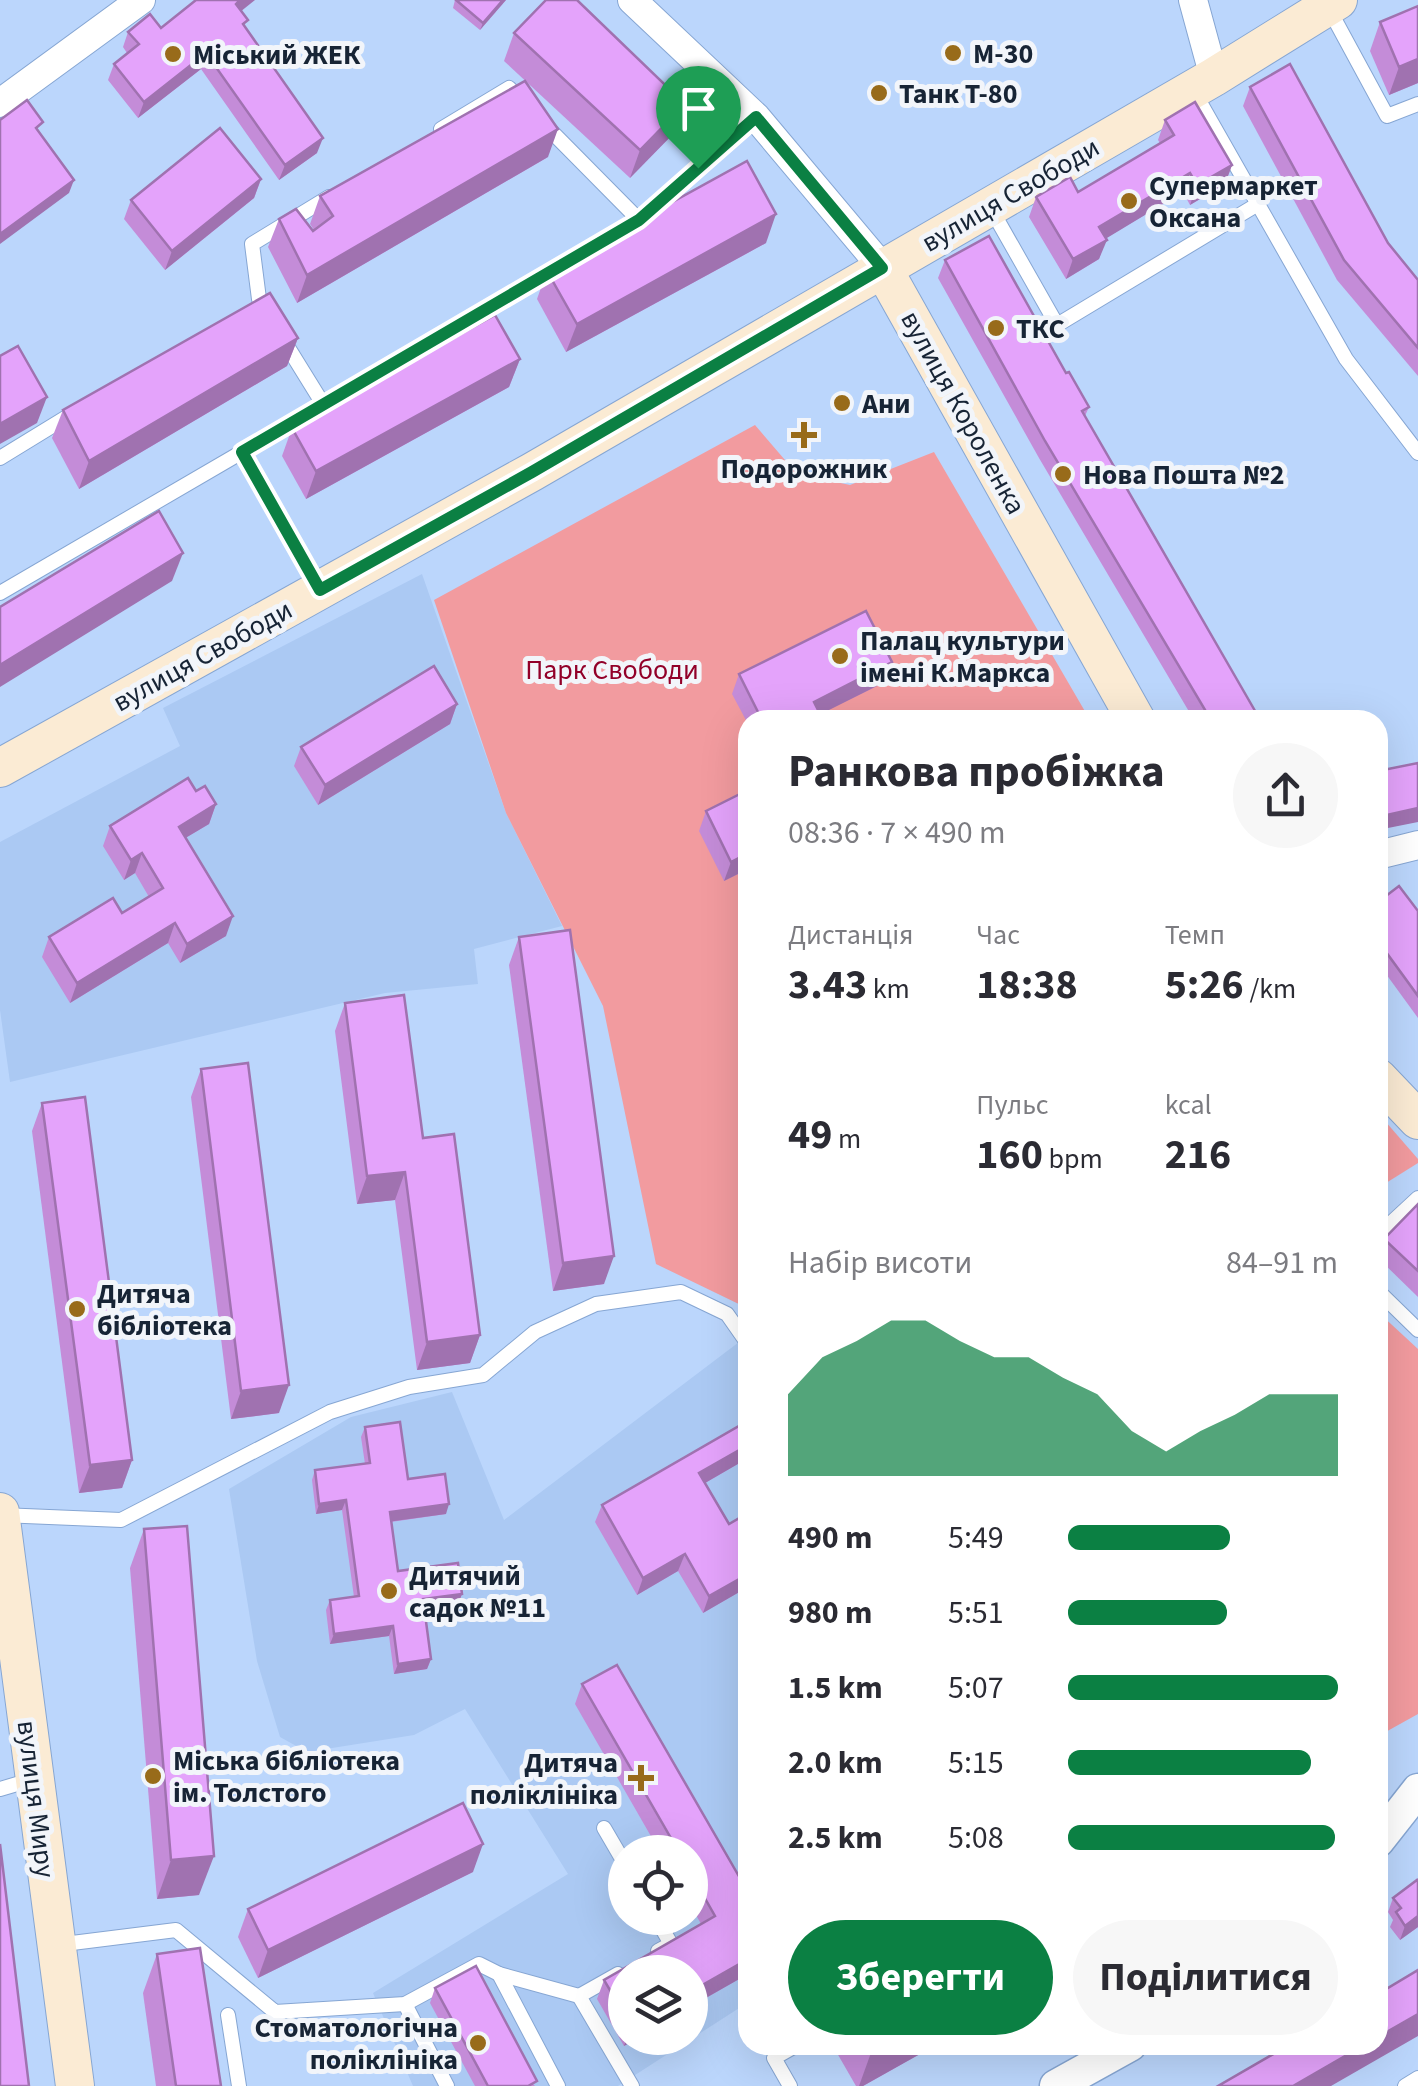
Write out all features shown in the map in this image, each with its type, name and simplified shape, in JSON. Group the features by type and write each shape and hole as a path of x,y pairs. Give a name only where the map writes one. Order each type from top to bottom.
{"main road":[{"name":"вулиця Свободи","path":"0,768 548,463 1204,83 1333,3"},
{"name":"вулиця Короленка","path":"882,268 1130,710"},
{"path":"1388,1088 1418,1120"},
{"name":"вулиця Миру","path":"0,1514 17,1784 55,1945 76,2086"}],"street":[{"path":"3,96 141,0"},
{"name":"вулиця Короленка","path":"632,0 756,117 882,268"},
{"path":"1193,0 1204,83"},
{"path":"1388,853 1418,846"},
{"path":"1388,1828 1418,1790"},
{"path":"1056,2086 1112,2055"}],"lane":[{"path":"1333,3 1387,116 1418,104"},
{"path":"1204,83 1258,204 1346,359 1418,452"},
{"path":"423,140 508,88 639,220"},
{"path":"622,230 639,220 756,117"},
{"path":"323,404 258,300 252,244 338,192"},
{"path":"989,206 1057,324 1258,204"},
{"path":"0,594 573,259"},
{"path":"242,310 258,300"},
{"path":"0,458 81,408"},
{"path":"242,452 320,590"},
{"path":"1388,1226 1418,1198"},
{"path":"0,1514 121,1520 330,1412 409,1387 482,1375 534,1332 596,1304 681,1292 727,1314 738,1330"},
{"path":"1388,1301 1418,1330"},
{"path":"604,1828 608,1835"},
{"path":"55,1945 176,1930 275,2012 405,2004 479,1964 498,1974 579,1996 632,2086"},
{"path":"651,1955 670,1944 665,1935"},
{"path":"498,1974 558,2086"},
{"path":"579,1996 608,1980"},
{"path":"405,2004 447,2086"},
{"path":"228,2015 239,2086"},
{"path":"779,2055 774,2058 790,2086"},
{"path":"1405,2086 1418,2078"}],"shaded area":[{"path":"422,574 506,813 562,926 474,949 478,984 385,993 10,1082 0,1010 0,842 180,746 163,708"},
{"path":"738,1343 738,2009 708,2028 708,1955 608,1955 608,2055 666,2055 618,2086 413,2086 373,1993 568,1874 465,1709 414,1735 307,1752 280,1737 257,1661 229,1489 351,1417 452,1392 504,1520"}],"green space":[{"name":"Парк Свободи","path":"755,425 797,474 850,485 934,452 1084,710 738,710 738,1304 656,1264 603,1006 506,813 434,600"},
{"path":"1388,1124 1418,1159 1418,1163 1388,1182"},
{"path":"1388,1321 1418,1349 1418,1714 1388,1731"}],"building":[{"path":"196,0 240,0 236,4 248,20 243,24 323,138 285,165 206,53 144,102 114,64 139,44 128,32 150,14 161,28"},
{"path":"456,0 503,0 483,23"},
{"path":"546,0 577,0 685,104 640,150 514,33"},
{"path":"1418,6 1418,59 1399,67 1380,22"},
{"path":"1290,64 1388,243 1418,280 1418,348 1344,260 1250,87"},
{"path":"525,81 558,129 307,275 279,219 296,209 313,231 333,216 320,196"},
{"path":"27,100 43,122 36,128 74,180 0,234 0,120"},
{"name":"Супермаркет Оксана","path":"1195,102 1232,165 1197,185 1190,173 1099,227 1107,240 1073,259 1036,197 1070,177 1078,192 1174,135 1165,120"},
{"path":"220,128 261,179 172,251 131,200"},
{"path":"747,161 776,214 577,324 547,271"},
{"path":"989,236 1089,407 1082,411 1255,710 1205,710 1045,441 945,260"},
{"path":"270,293 298,338 89,461 63,410"},
{"path":"495,315 520,359 316,471 292,428"},
{"path":"18,346 47,397 0,424 0,356"},
{"path":"159,511 183,553 0,665 0,607"},
{"name":"Палац культури імені К.Маркса","path":"866,611 892,662 814,702 818,710 757,710 739,674"},
{"path":"434,666 457,704 325,785 301,747"},
{"path":"1418,763 1418,808 1388,815 1388,769"},
{"path":"188,778 196,791 205,786 216,804 179,827 233,916 187,944 175,923 77,983 49,937 113,898 122,913 163,888 142,853 131,860 110,826"},
{"path":"738,795 738,858 731,862 706,811"},
{"path":"1399,886 1418,911 1418,996 1388,955 1388,894"},
{"path":"570,930 614,1256 563,1263 519,937"},
{"path":"404,995 423,1138 454,1134 480,1335 427,1342 405,1172 367,1176 345,1003"},
{"path":"248,1063 289,1385 241,1391 201,1069"},
{"name":"Дитяча бібліотека","path":"85,1097 132,1460 90,1465 42,1103"},
{"path":"1418,1204 1418,1271 1388,1243 1388,1235"},
{"path":"400,1422 408,1479 445,1474 449,1504 390,1512 398,1571 458,1563 462,1594 423,1599 431,1659 398,1664 393,1626 334,1634 330,1600 359,1596 346,1500 319,1504 315,1470 370,1463 365,1427"},
{"path":"738,1427 738,1451 699,1473 729,1524 738,1519 738,1580 709,1596 685,1554 643,1578 602,1505"},
{"path":"187,1526 214,1856 171,1860 144,1529"},
{"path":"617,1665 738,1875 738,1965 708,1982 708,1955 647,1955 682,1935 708,1935 708,1920 715,1916 708,1904 708,1835 669,1835 582,1684"},
{"path":"463,1803 483,1844 268,1950 248,1909"},
{"path":"0,1844 29,2086 0,2086"},
{"path":"1417,1880 1418,1916 1405,1926 1396,1912 1401,1908 1393,1898"},
{"path":"200,1948 221,2086 176,2086 157,1954"},
{"name":"Стоматологічна поліклініка","path":"476,1966 537,2081 528,2086 488,2086 435,1988"},
{"path":"1418,1970 1418,2014 1388,2031 1388,1988"},
{"path":"1272,2055 1347,2055 1293,2086 1218,2086"}],"place":[{"name":"М-30","path":"953,53"},
{"name":"Міський ЖЕК","path":"173,54"},
{"name":"Танк Т-80","path":"879,93"},
{"name":"Супермаркет Оксана","path":"1129,201"},
{"name":"ТКС","path":"996,328"},
{"name":"Ани","path":"842,403"},
{"name":"Подорожник","path":"804,435"},
{"name":"Нова Пошта №2","path":"1063,474"},
{"name":"Палац культури імені К.Маркса","path":"840,656"},
{"name":"Дитяча бібліотека","path":"77,1309"},
{"name":"Дитячий садок №11","path":"389,1591"},
{"name":"Міська бібліотека ім. Толстого","path":"153,1776"},
{"name":"Дитяча поліклініка","path":"641,1778"},
{"name":"Стоматологічна поліклініка","path":"478,2043"}],"route":[{"path":"756,117 882,268 532,472 320,590 242,452 639,220 698,168 756,117"}]}
